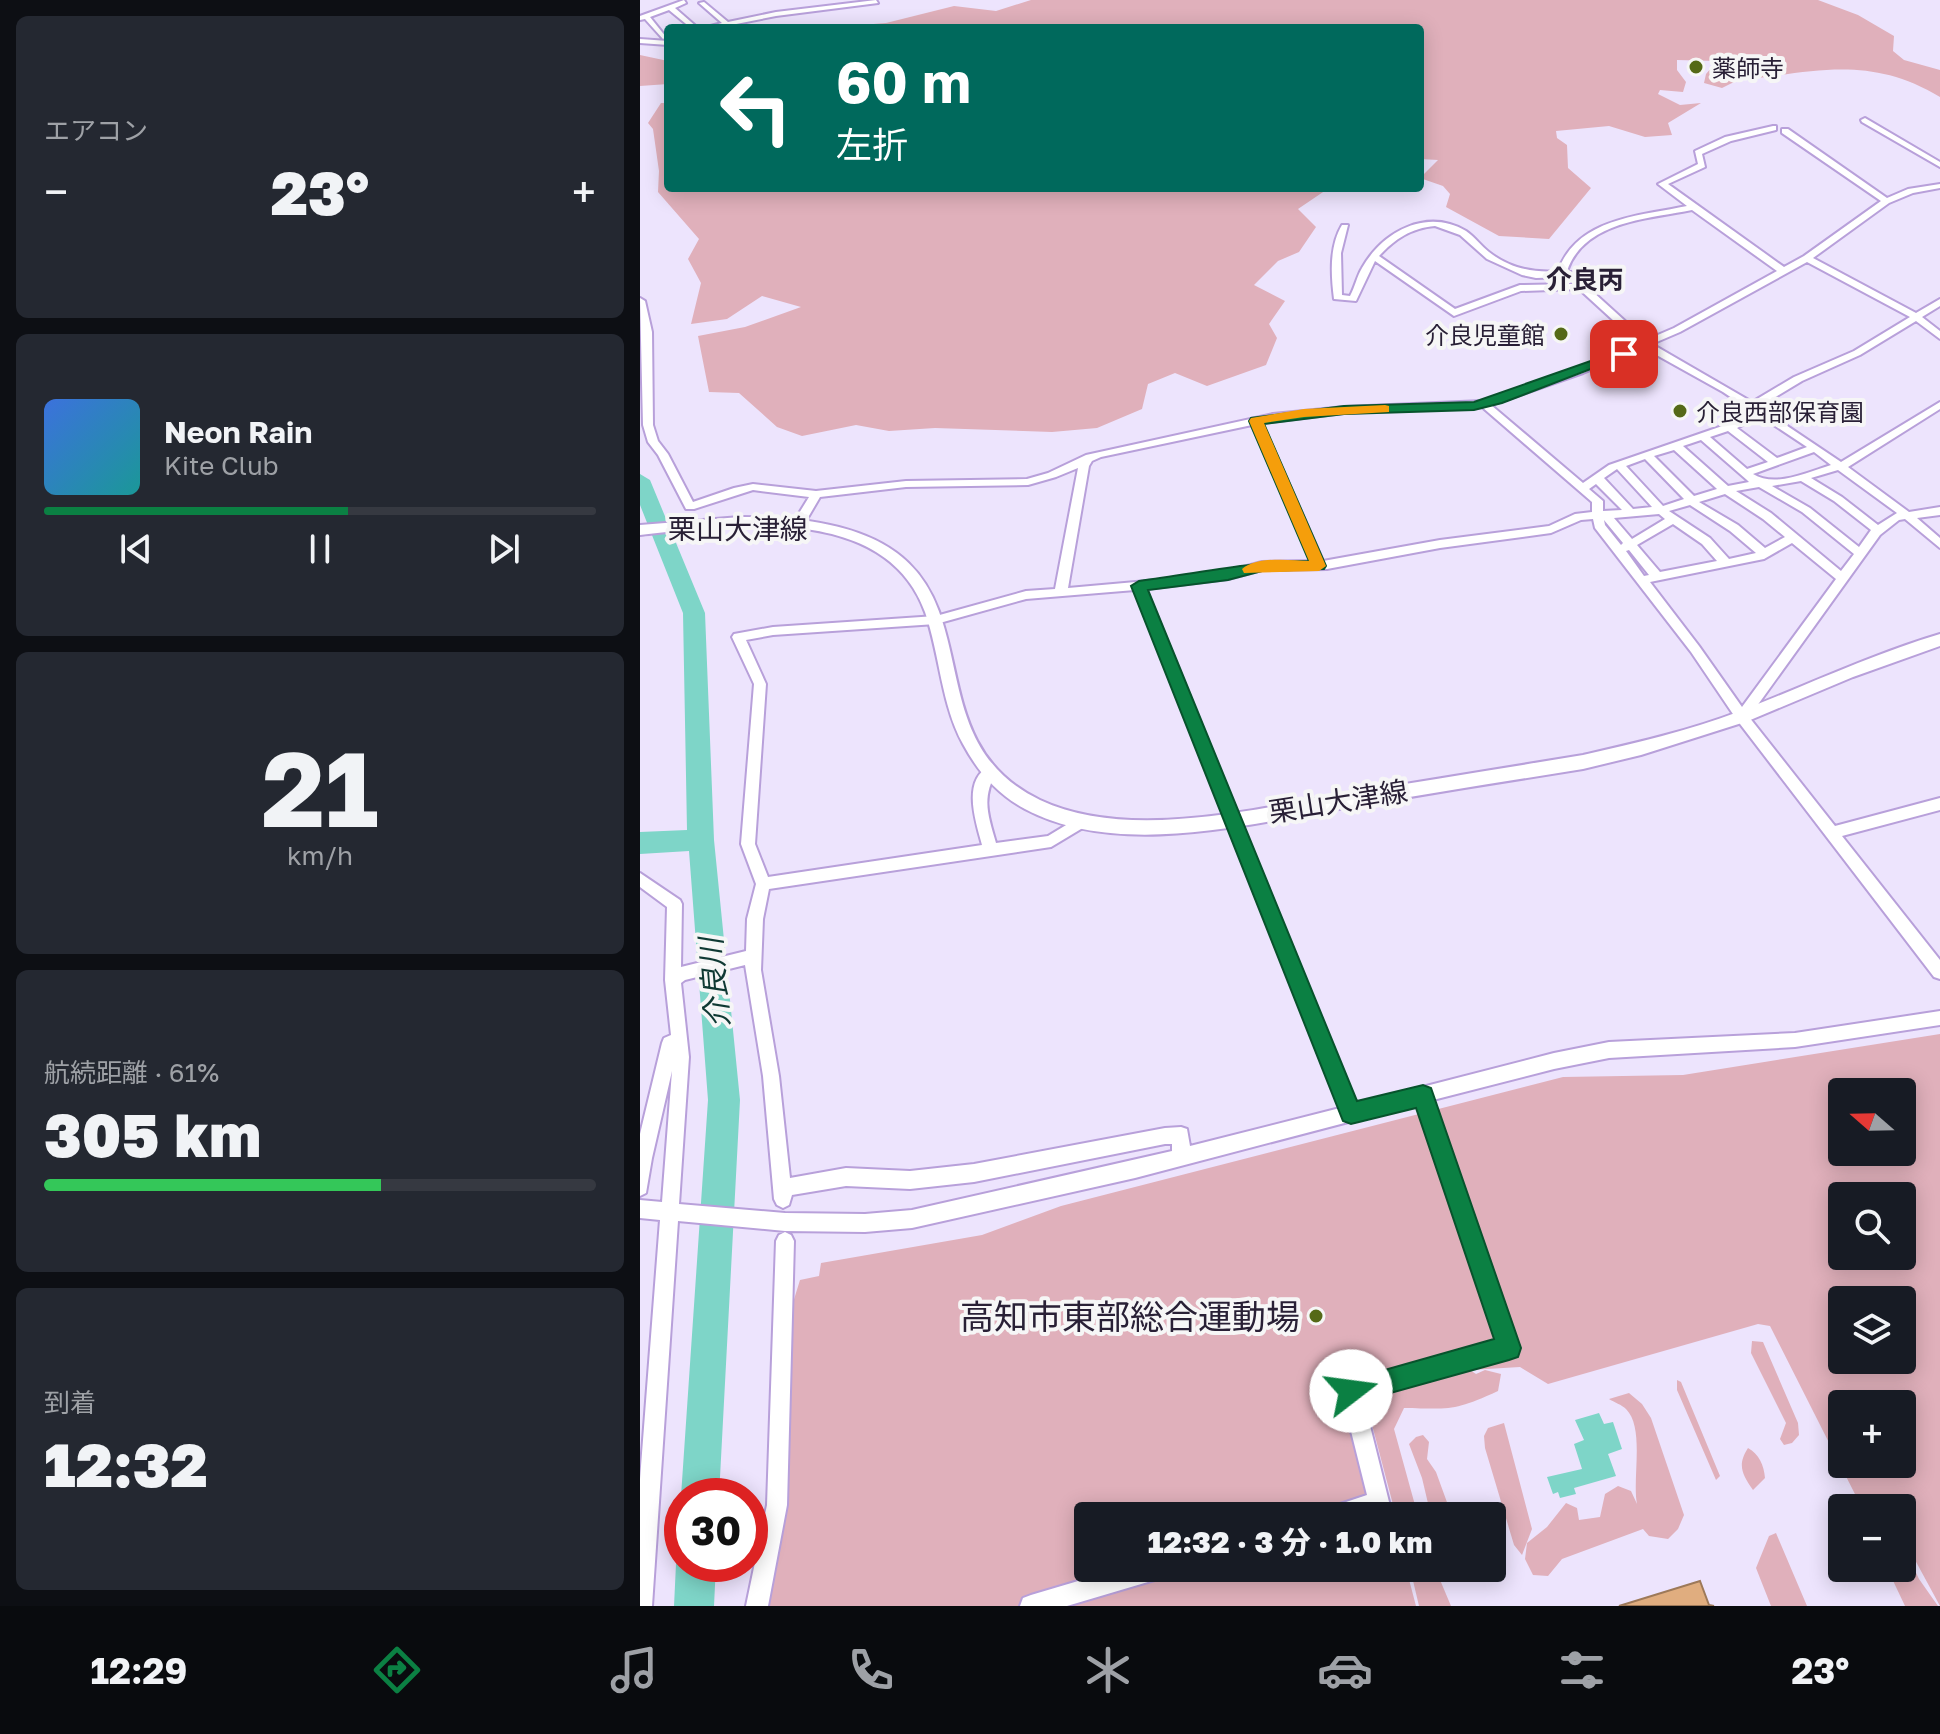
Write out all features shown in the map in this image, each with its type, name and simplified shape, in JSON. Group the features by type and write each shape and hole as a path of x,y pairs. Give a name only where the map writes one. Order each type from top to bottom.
{"main road":[{"name":"栗山大津線","path":"640,530 694,519 799,523 834,529 874,545 900,561 924,589 936,620 964,732 990,771 1004,786 1040,809 1081,822 1135,829 1231,819 1583,762 1742,717 1847,673 1940,640"}],"street":[{"path":"652,4 664,0"},
{"path":"664,37 643,17 684,2"},
{"path":"731,24 776,14 876,2"},
{"path":"702,3 720,24"},
{"path":"670,7 690,24"},
{"path":"642,42 664,39"},
{"path":"1865,120 1940,165"},
{"path":"1773,128 1707,147 1698,153 1702,165 1662,184 1783,271"},
{"path":"1785,131 1886,201"},
{"path":"640,301 647,332 644,426 663,454 694,519 738,490 753,487 816,494 906,484 1028,482 1052,475 1090,457 1256,421 1344,410 1484,404 1646,345 1807,258 1886,201 1911,191 1940,186"},
{"path":"1562,273 1570,250 1590,233 1693,207"},
{"path":"1345,227 1336,242 1340,282 1337,297 1353,299 1362,274 1375,257 1400,230 1418,225 1435,224 1463,233 1487,254 1526,274 1537,277 1568,274 1646,345 1756,409 1815,448 1908,516 1940,544"},
{"path":"1375,257 1454,313 1520,288 1581,286"},
{"path":"1807,258 1918,318 1940,336"},
{"path":"1584,487 1619,465 1729,427 1780,388 1857,353 1940,302"},
{"path":"1484,404 1584,487 1597,501 1602,515 1599,525 1657,577"},
{"path":"1181,1157 1181,1135 1165,1136 962,1175 910,1180 846,1177 783,1194 771,1076 749,956 763,884 748,844 760,684 738,637 773,631 936,620 1026,595 1139,586 1228,575 1262,566 1319,566 1440,544 1551,529 1579,517 1661,510 1726,490 1801,477 1845,464 1940,405"},
{"path":"1256,421 1319,566"},
{"path":"1729,427 1775,462"},
{"path":"1702,436 1746,473 1806,510 1860,553"},
{"path":"1675,445 1726,490 1767,516 1842,578"},
{"path":"1746,473 1815,448"},
{"path":"1647,455 1692,500 1734,528 1765,554"},
{"path":"1061,591 1084,466 1090,457"},
{"path":"1619,465 1661,510 1706,541 1726,563"},
{"path":"1801,477 1838,499 1878,530"},
{"path":"1598,479 1630,512"},
{"path":"799,523 816,494"},
{"path":"1742,717 1878,530 1896,517 1940,511"},
{"path":"1624,547 1672,520"},
{"path":"1642,580 1765,554 1793,537"},
{"path":"1624,547 1642,580 1742,717 1940,972"},
{"path":"1139,586 1351,1113"},
{"path":"990,771 981,781 978,792 990,850"},
{"path":"1834,832 1940,804"},
{"path":"763,884 1051,841 1081,822"},
{"path":"640,879 675,904 681,1057 641,1606"},
{"path":"677,977 749,956"},
{"path":"640,1209 752,1219 865,1223 912,1219 1181,1157 1609,1050 1795,1040 1940,1018"},
{"path":"640,1187 641,1158 670,1043 678,1040"},
{"path":"1379,1502 1351,1391 1509,1348 1423,1096"},
{"path":"757,1606 777,1505 785,1241"},
{"path":"1031,1606 1111,1582"}],"shaded area":[{"path":"1031,0 1818,0 1858,15 1894,36 1893,51 1904,60 1940,70 1940,97 1889,75 1865,71 1816,71 1736,81 1722,88 1704,83 1706,74 1717,61 1677,60 1677,70 1686,82 1683,92 1660,90 1658,94 1680,105 1701,103 1668,123 1672,135 1645,137 1609,126 1556,131 1557,138 1567,145 1568,168 1591,188 1549,239 1499,236 1446,207 1450,194 1443,186 1424,179 1424,174 1438,160 1424,159 1424,24 873,24 954,6 996,11"},
{"path":"640,55 664,60 664,84 640,86"},
{"path":"664,103 664,192 1323,192 1298,209 1316,227 1299,252 1278,261 1254,285 1285,301 1269,324 1277,338 1266,365 1207,386 1175,373 1148,384 1142,409 1097,428 1052,432 935,428 889,431 856,425 802,436 777,427 739,393 709,392 698,336 745,327 801,307 762,296 727,319 691,324 701,283 688,259 699,239 658,192 659,171 653,129 648,123"},
{"name":"高知市東部総合運動場","path":"1940,1034 1940,1606 1916,1562 1916,1494 1855,1494 1847,1478 1916,1478 1916,1390 1828,1390 1828,1441 1770,1326 1758,1324 1548,1384 1520,1367 1470,1370 1476,1374 1485,1370 1501,1374 1498,1391 1452,1407 1404,1408 1394,1429 1414,1502 1392,1502 1366,1402 1386,1394 1364,1401 1389,1502 1074,1502 1074,1582 1410,1582 1416,1606 769,1606 788,1481 791,1309 800,1280 819,1276 821,1263 982,1235 1061,1206 1563,1077 1683,1075"},
{"path":"1752,1341 1763,1342 1798,1423 1799,1435 1792,1443 1784,1445 1780,1439 1786,1423 1751,1353"},
{"path":"1677,1380 1681,1382 1720,1476 1716,1480 1677,1390"},
{"path":"1629,1393 1642,1404 1651,1418 1684,1515 1678,1529 1668,1539 1649,1536 1643,1529 1562,1559 1548,1576 1533,1575 1525,1559 1527,1543 1547,1527 1566,1503 1577,1508 1579,1520 1600,1517 1605,1494 1618,1486 1631,1491 1637,1504 1635,1428 1626,1409 1609,1399"},
{"path":"1599,1413 1604,1424 1613,1422 1622,1449 1608,1454 1616,1476 1574,1488 1576,1494 1560,1498 1558,1492 1553,1494 1547,1477 1582,1469 1574,1444 1584,1440 1575,1420"},
{"path":"1504,1423 1532,1529 1522,1555 1514,1545 1506,1518 1506,1502 1501,1502 1485,1448 1484,1436 1488,1428"},
{"path":"1423,1435 1429,1442 1427,1459 1436,1472 1447,1502 1428,1502 1409,1444"},
{"path":"1748,1448 1762,1464 1765,1478 1753,1490 1742,1469"},
{"path":"1776,1533 1807,1606 1771,1606 1756,1568 1769,1536"},
{"path":"1916,1573 1938,1606 1905,1606 1894,1582 1916,1582"},
{"path":"1413,1582 1441,1582 1451,1606 1419,1606"}],"building":[{"path":"1700,1581 1709,1605 1714,1606 1619,1606"}],"waterway":[{"name":"介良川","path":"640,480 694,613 701,840"},
{"path":"640,843 701,840"},
{"name":"介良川","path":"701,840 724,1100 701,1478"},
{"name":"介良川","path":"694,1606 695,1582"}],"slow traffic":[{"path":"1249,569 1272,565 1319,566 1256,421 1304,413 1385,409"}],"place":[{"name":"薬師寺","path":"1696,67"},
{"name":"介良児童館","path":"1561,334"},
{"name":"介良西部保育園","path":"1680,411"},
{"name":"高知市東部総合運動場","path":"1316,1316"}],"district":[{"name":"介良丙","path":"1585,279"}],"route":[{"path":"1351,1391 1509,1348 1423,1096 1351,1113 1139,586 1228,575 1262,566 1319,566 1256,421 1344,410 1474,406 1498,401 1624,354"}]}
